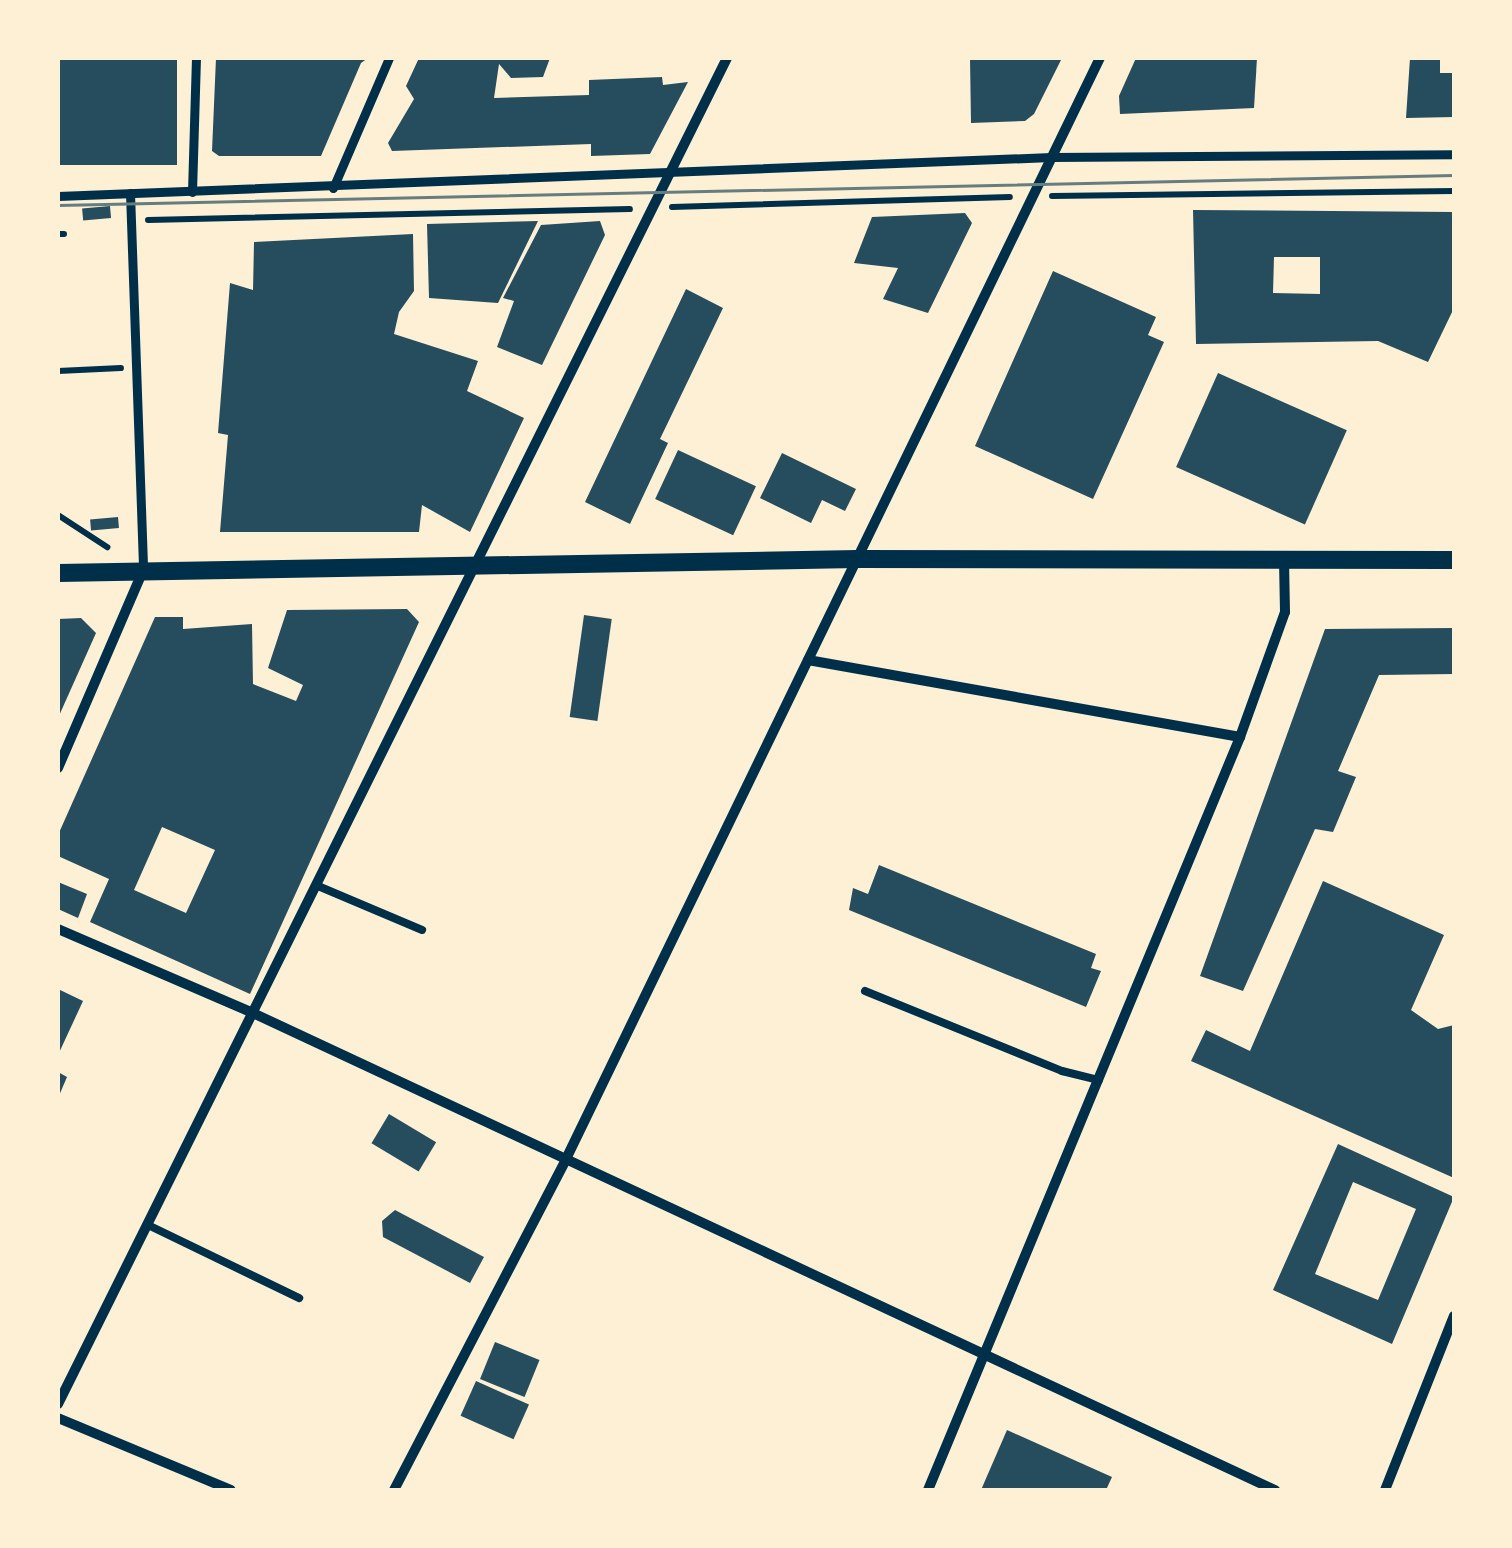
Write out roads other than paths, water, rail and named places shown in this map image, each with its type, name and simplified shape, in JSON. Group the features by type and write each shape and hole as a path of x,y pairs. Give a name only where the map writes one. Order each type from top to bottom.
{"street":[{"path":"192,192 196,58"},
{"path":"334,188 389,58"},
{"path":"58,1404 727,58"},
{"path":"394,1490 566,1159 1100,58"},
{"path":"58,196 1051,157 1454,154"},
{"path":"58,768 142,571 130,193"},
{"path":"58,572 857,559 1454,560"},
{"path":"928,1490 1240,736 1285,612 1284,560"},
{"path":"808,660 1240,736"},
{"path":"58,929 255,1014 1275,1490"},
{"path":"1385,1490 1454,1316"},
{"path":"58,1418 231,1490"}],"lane":[{"path":"318,886 422,930"},
{"path":"865,992 1062,1071 1099,1080"},
{"path":"148,1225 300,1298"}],"tram line":[{"path":"58,205 1454,175"}]}
